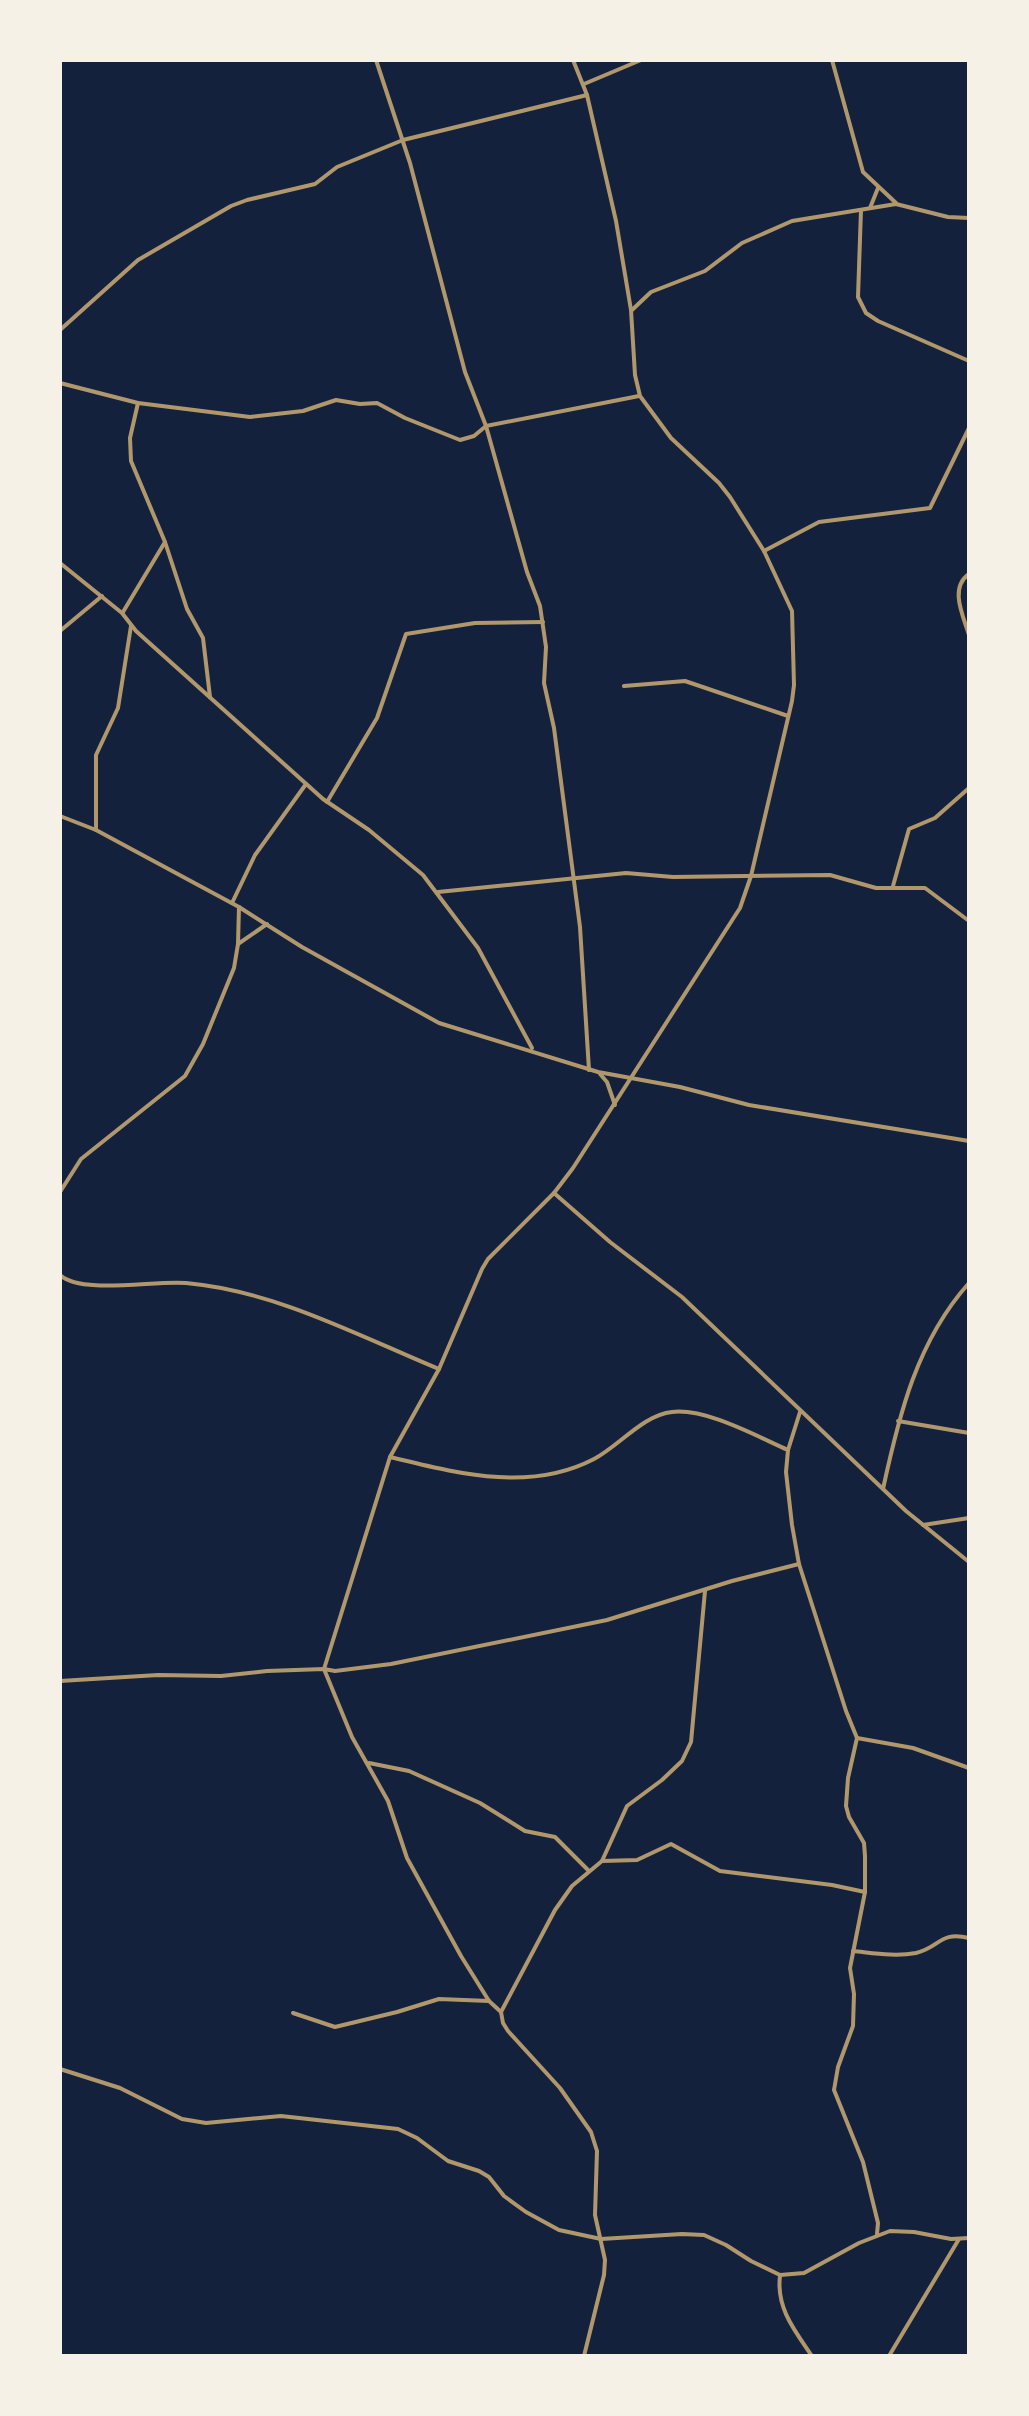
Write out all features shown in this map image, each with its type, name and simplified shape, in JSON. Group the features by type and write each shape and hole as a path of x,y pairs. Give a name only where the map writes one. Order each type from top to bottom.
{"street":[{"path":"376,60 403,140 465,372 486,426 543,622 546,647 544,683 554,728 574,880 585,983 589,1070"},
{"path":"573,60 587,95 616,221 631,310 635,375 640,396 671,438 719,483 764,551 792,611 794,685 751,876 740,908 615,1105 554,1193 488,1259 454,1328 439,1369 390,1457 324,1669 352,1737 388,1801 407,1858 461,1956 489,2001 501,2012 508,2031 560,2088 591,2132 597,2151 595,2215 605,2260 584,2356"},
{"path":"584,85 641,60"},
{"path":"832,60 860,165 896,204"},
{"path":"60,330 138,260 220,212 247,200 315,184 346,162 403,140 587,95"},
{"path":"870,208 878,188"},
{"path":"631,310 651,292 705,271 742,243 792,221 896,204 948,217 969,218"},
{"path":"861,210 858,297 866,313 969,361"},
{"path":"60,383 138,403 250,417 303,411 336,400 360,404 374,402 460,440 474,436 486,426 640,396"},
{"path":"138,403 129,448 187,609 203,638 210,697"},
{"path":"764,551 819,522 930,508 969,428"},
{"path":"122,613 165,542"},
{"path":"60,563 122,613 131,625 306,784 423,875 478,948 533,1050"},
{"path":"969,574 958,587 969,635"},
{"path":"60,631 102,596"},
{"path":"327,802 377,718 406,634 475,623 543,622"},
{"path":"96,830 96,755 118,708 131,625"},
{"path":"624,686 685,681 788,716"},
{"path":"232,903 255,855 306,784"},
{"path":"893,886 909,829 935,818 969,788"},
{"path":"60,816 96,830 232,903 302,947 439,1023 589,1070 680,1087 749,1105 969,1141"},
{"path":"438,892 641,872 673,877 830,875 876,888 925,888 969,921"},
{"path":"60,1192 81,1159 185,1076 211,1027 234,968 239,907"},
{"path":"238,944 267,924"},
{"path":"598,1072 607,1082 615,1105"},
{"path":"554,1193 610,1242 682,1297 883,1489 969,1562"},
{"path":"60,1275 70,1283 104,1286 180,1283 213,1286 251,1295 303,1312 439,1369"},
{"path":"883,1489 898,1421 917,1367 949,1308 969,1283"},
{"path":"390,1457 463,1475 498,1478 564,1471 594,1459 649,1421 675,1411 697,1414 788,1450"},
{"path":"800,1412 788,1450 786,1472 792,1525 799,1564 857,1738 848,1778 846,1806 864,1843 865,1892 850,1968 854,1994 853,2026 838,2067 834,2090 858,2147 878,2223 877,2235"},
{"path":"898,1421 969,1433"},
{"path":"923,1525 969,1518"},
{"path":"60,1681 124,1676 335,1671 391,1664 607,1620 732,1581 799,1564"},
{"path":"501,2012 555,1910 572,1886 602,1861 627,1806 682,1761 691,1742 705,1591"},
{"path":"857,1738 913,1748 969,1768"},
{"path":"369,1763 409,1771 480,1803 525,1831 555,1837 589,1870"},
{"path":"602,1861 637,1860 671,1844 720,1871 865,1892"},
{"path":"853,1951 916,1953 951,1935 969,1938"},
{"path":"293,2013 335,2027 439,1999 489,2001"},
{"path":"60,2069 120,2088 182,2119 206,2123 281,2116 398,2129 417,2138 448,2161 489,2177 504,2196 541,2222 559,2230 601,2239 704,2235 780,2275 804,2273 890,2231 969,2238"},
{"path":"878,2223 890,2231"},
{"path":"889,2356 959,2239"},
{"path":"780,2275 780,2302 812,2356"}]}
